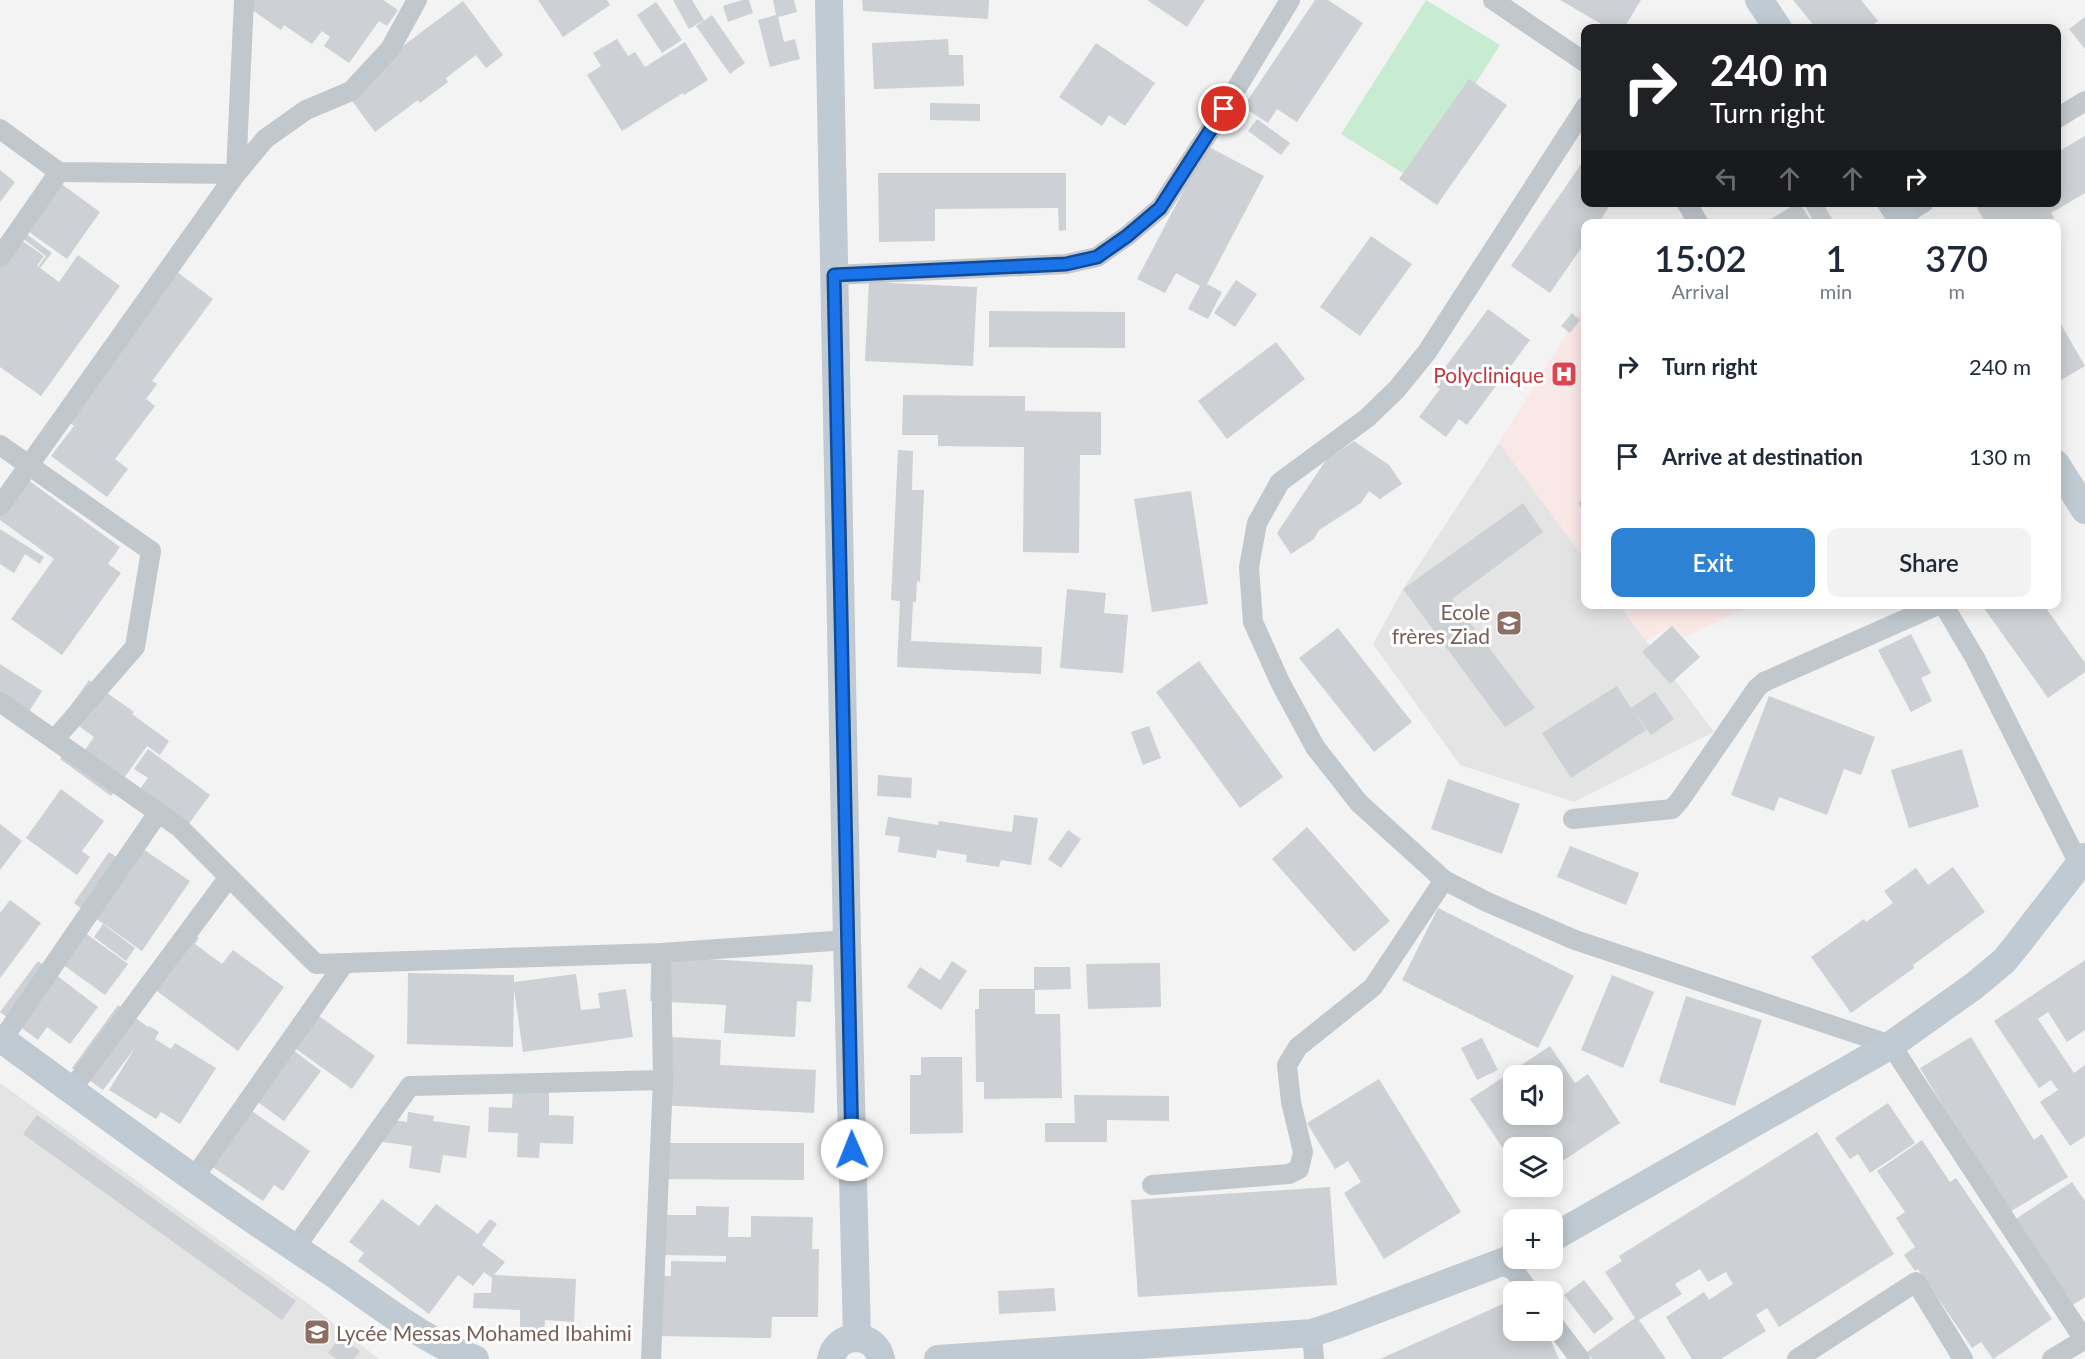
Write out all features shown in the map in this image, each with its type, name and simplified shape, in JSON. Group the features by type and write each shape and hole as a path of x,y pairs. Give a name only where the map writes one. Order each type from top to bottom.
{"street":[{"path":"236,174 244,0"},
{"path":"0,506 236,174 265,139 306,110 351,91 390,49 417,0"},
{"path":"829,0 857,1337"},
{"path":"834,275 1066,264 1097,257 1127,236 1160,208 1224,109 1290,0"},
{"path":"1493,0 1581,60"},
{"path":"1759,0 1775,24"},
{"path":"2061,116 2085,101"},
{"path":"1581,114 1427,352 1397,389 1366,418 1280,482 1257,523 1249,567 1253,622 1280,682 1315,747 1359,803 1444,880 1487,902 1575,939 1891,1045 2085,1340 2052,1359"},
{"path":"0,129 59,172 236,174"},
{"path":"0,256 59,172"},
{"path":"0,445 151,550 135,647 54,740"},
{"path":"2061,473 2085,510"},
{"path":"1573,819 1672,808 1680,800 1756,688 1764,681 1930,609"},
{"path":"1563,1232 1891,1045 1974,987 2004,961 2082,861 1976,658 1944,609"},
{"path":"0,702 179,827 316,964 661,953 847,940"},
{"path":"158,813 1,1039 193,1179 436,1341 471,1358"},
{"path":"71,1090 229,878"},
{"path":"1152,1185 1289,1174 1299,1169 1303,1152 1291,1102 1287,1065 1298,1047 1373,987 1444,880"},
{"path":"651,1359 663,1080 661,953"},
{"path":"193,1179 344,964"},
{"path":"295,1248 410,1086 663,1080"},
{"path":"938,1359 1313,1346 1339,1324 1503,1263"},
{"path":"1797,1359 1916,1282 1963,1359"},
{"path":"831,1359 833,1351 840,1342 857,1337 874,1345 881,1359"},
{"path":"1563,1337 1580,1359"}],"shaded area":[{"name":"Polyclinique","path":"1581,310 1581,554 1499,443"},
{"name":"Ecole frères Ziad","path":"1499,443 1581,554 1581,609 1622,609 1714,732 1574,802 1460,765 1373,644 1403,589"},
{"path":"1622,609 1745,609 1679,640 1667,628 1646,641"},
{"path":"0,1083 310,1305 379,1359 0,1359"}],"green space":[{"path":"1426,0 1500,45 1414,180 1341,134"}],"building":[{"path":"246,0 383,0 398,10 387,26 379,21 349,63 324,46 330,37 322,31 312,44 284,25 281,30 245,5"},
{"path":"538,0 607,0 610,5 563,37"},
{"path":"673,0 692,0 704,20 689,29"},
{"path":"749,0 753,13 728,22 723,6"},
{"path":"773,0 794,0 797,12 778,17 784,42 795,39 800,59 770,67 758,20 776,15"},
{"path":"862,0 989,0 988,19 863,11"},
{"path":"1147,0 1205,0 1187,27"},
{"path":"1315,0 1328,0 1363,23 1297,122 1277,109 1268,123 1243,107"},
{"path":"1560,0 1641,0 1626,24 1601,24"},
{"path":"1793,0 1861,0 1878,21 1874,24 1813,24"},
{"path":"463,1 503,55 486,68 476,55 446,78 448,82 420,103 418,100 375,132 344,90"},
{"path":"656,2 682,40 662,53 637,15"},
{"path":"712,15 745,63 730,74 696,26"},
{"path":"2085,17 2085,49 2069,29"},
{"path":"617,39 628,56 635,52 645,67 685,42 708,80 622,131 587,75 601,66 593,53"},
{"path":"948,39 949,55 963,55 964,86 874,89 872,43"},
{"path":"1096,43 1155,83 1125,126 1109,115 1102,126 1059,97"},
{"path":"1469,79 1507,105 1437,205 1399,179"},
{"path":"930,103 980,104 980,121 930,120"},
{"path":"1257,119 1290,143 1281,155 1248,131"},
{"path":"2085,136 2085,193 2051,213 2054,218 2052,219 1983,219 1977,207 2061,207 2061,150"},
{"path":"1207,146 1264,176 1207,284 1222,292 1208,319 1188,309 1200,286 1176,273 1165,293 1137,279"},
{"path":"1581,164 1581,207 1609,207 1601,219 1581,219 1581,248 1550,293 1511,266"},
{"path":"0,170 15,182 0,202"},
{"path":"878,173 1066,173 1066,230 1059,231 1058,208 935,209 935,241 879,242"},
{"path":"49,175 100,212 67,259 15,222"},
{"path":"1791,207 1802,207 1810,219 1771,219"},
{"path":"1806,207 1825,207 1832,219 1812,219"},
{"path":"13,224 52,253 40,268 59,282 78,255 120,286 41,396 0,367 0,239 7,230 44,256 38,267 46,256 10,229"},
{"path":"1371,236 1412,264 1360,336 1320,307"},
{"path":"172,268 213,299 152,381 157,384 146,399 155,406 115,459 128,469 107,497 51,456 74,426 60,415"},
{"path":"1236,280 1257,294 1235,327 1214,313"},
{"path":"869,282 977,287 973,366 865,361"},
{"path":"1488,309 1530,340 1467,425 1459,419 1446,437 1419,417 1440,389 1433,384"},
{"path":"989,311 1125,312 1125,348 989,347"},
{"path":"1572,313 1580,320 1570,333 1561,326"},
{"path":"2061,325 2085,366 2061,380"},
{"path":"1276,342 1305,379 1227,439 1198,401"},
{"path":"903,395 1025,396 1025,411 1101,412 1101,455 1080,455 1079,553 1023,552 1024,447 938,446 938,435 902,435"},
{"path":"1354,441 1389,465 1402,484 1380,499 1369,491 1361,503 1319,530 1314,539 1291,554 1277,533 1326,460"},
{"path":"898,450 913,451 912,490 924,490 920,582 917,581 916,602 913,602 911,641 1042,647 1041,674 897,667 900,601 891,600"},
{"path":"17,472 120,547 108,564 121,573 62,655 11,619 54,559 0,520 0,496"},
{"path":"1191,491 1208,604 1152,612 1134,499"},
{"path":"1523,503 1543,532 1452,599 1535,708 1505,727 1403,589"},
{"path":"0,529 44,557 40,564 25,554 14,573 0,564"},
{"path":"1067,589 1106,593 1104,613 1128,615 1123,673 1060,668"},
{"path":"1985,609 2047,609 2085,663 2085,672 2048,698"},
{"path":"1672,626 1700,657 1670,684 1642,652"},
{"path":"1338,628 1412,722 1374,752 1299,658"},
{"path":"1911,634 1931,673 1921,678 1932,701 1911,712 1878,650"},
{"path":"1199,661 1283,777 1240,808 1156,692"},
{"path":"0,664 42,691 23,721 0,707"},
{"path":"89,680 134,712 132,714 169,741 160,755 147,746 111,796 60,759 68,749 80,757 94,737 64,715"},
{"path":"1617,686 1631,708 1655,692 1674,719 1651,735 1635,713 1646,730 1571,778 1542,733"},
{"path":"1769,696 1875,737 1861,775 1844,769 1827,815 1779,797 1774,811 1731,795"},
{"path":"1149,726 1161,758 1143,765 1131,732"},
{"path":"148,749 210,795 179,837 131,801 148,778 134,769"},
{"path":"1962,749 1979,807 1909,828 1891,770"},
{"path":"878,775 912,778 911,798 877,796"},
{"path":"1448,779 1520,804 1502,854 1431,829"},
{"path":"61,789 104,821 82,851 90,857 77,875 26,838"},
{"path":"1014,815 1038,818 1031,865 1001,860 999,867 966,862 967,855 937,850 936,858 898,852 900,837 885,835 888,817 938,825 939,821 1012,832"},
{"path":"0,824 22,841 0,870"},
{"path":"1307,827 1390,921 1354,952 1272,859"},
{"path":"1068,830 1081,839 1061,868 1048,859"},
{"path":"1570,846 1639,873 1626,905 1557,877"},
{"path":"140,847 190,881 142,951 74,903 109,852 128,865"},
{"path":"1953,867 1985,912 1913,965 1914,968 1851,1013 1811,957 1864,919 1866,922 1893,903 1884,891 1916,868 1928,885"},
{"path":"10,900 41,923 0,978 0,913"},
{"path":"1438,908 1574,976 1538,1048 1402,980"},
{"path":"103,924 135,948 126,961 94,937"},
{"path":"183,926 199,938 195,944 222,964 233,950 284,987 238,1051 142,980"},
{"path":"81,930 128,964 105,995 62,964"},
{"path":"652,956 813,965 811,1002 797,1001 795,1037 724,1033 726,1005 650,1001"},
{"path":"2085,960 2085,1030 2067,1042 2048,1012 2038,1019 2074,1073 2085,1065 2085,1136 2070,1146 2040,1102 2058,1090 2051,1080 2039,1088 1994,1021"},
{"path":"38,961 98,1007 70,1044 47,1027 38,1040 0,1012"},
{"path":"952,961 967,971 941,1010 907,987 920,967 940,980"},
{"path":"1160,963 1161,1007 1088,1009 1086,964"},
{"path":"1034,967 1070,967 1071,989 1035,990 1035,1014 1060,1014 1062,1098 984,1099 984,1082 976,1082 975,1009 979,1009 979,989 1034,989"},
{"path":"408,973 514,975 514,982 576,974 581,1010 600,1008 598,993 626,989 633,1037 523,1052 514,989 513,1047 407,1044"},
{"path":"1612,975 1654,992 1623,1068 1581,1050"},
{"path":"1686,996 1762,1020 1735,1106 1659,1082"},
{"path":"118,1005 148,1027 159,1032 155,1039 171,1049 175,1043 216,1068 180,1124 161,1112 156,1119 109,1090 135,1048 103,1090 72,1068"},
{"path":"305,1006 375,1056 352,1089 282,1039"},
{"path":"656,1036 721,1040 720,1065 816,1070 814,1113 660,1105"},
{"path":"1971,1037 2034,1140 2042,1134 2068,1177 2008,1213 1920,1068"},
{"path":"1482,1038 1498,1070 1477,1080 1461,1048"},
{"path":"281,1041 321,1071 284,1121 244,1092"},
{"path":"1550,1046 1563,1065 1521,1065"},
{"path":"921,1057 962,1057 963,1133 910,1134 910,1075 921,1075"},
{"path":"1563,1065 1575,1083 1588,1074 1620,1123 1563,1161 1563,1137 1503,1137 1503,1148 1470,1099 1503,1077 1503,1125 1563,1125"},
{"path":"1379,1079 1461,1212 1384,1259 1344,1193 1361,1182 1348,1161 1335,1169 1307,1123"},
{"path":"513,1089 549,1090 549,1115 574,1116 573,1144 540,1143 539,1158 517,1157 518,1133 488,1132 489,1107 512,1108"},
{"path":"1074,1095 1169,1096 1169,1121 1107,1120 1107,1142 1045,1142 1045,1123 1075,1123"},
{"path":"1888,1103 1915,1143 1870,1173 1858,1154 1850,1159 1835,1138"},
{"path":"252,1111 310,1151 283,1191 274,1185 263,1201 205,1162 231,1120 241,1128"},
{"path":"408,1112 434,1116 433,1121 470,1126 466,1158 443,1155 440,1173 409,1168 412,1146 383,1142 386,1119 407,1122"},
{"path":"37,1115 296,1301 282,1320 23,1134"},
{"path":"1817,1132 1894,1254 1779,1327 1767,1308 1756,1315 1766,1331 1721,1359 1692,1359 1666,1317 1704,1292 1709,1300 1733,1284 1726,1272 1708,1282 1700,1269 1675,1284 1682,1294 1639,1320 1666,1359 1592,1359 1587,1352 1635,1318 1605,1272 1622,1261 1619,1256"},
{"path":"1922,1140 1950,1182 1956,1178 2052,1319 1993,1359 1981,1342 1972,1348 1918,1269 1915,1271 1904,1255 1915,1247 1896,1218 1905,1212 1877,1171"},
{"path":"655,1143 804,1143 804,1180 656,1179"},
{"path":"2072,1182 2085,1201 2085,1297 2071,1306 2014,1220"},
{"path":"1330,1187 1337,1285 1138,1297 1131,1200"},
{"path":"382,1199 419,1226 436,1204 478,1234 490,1219 497,1224 482,1245 505,1262 494,1275 576,1279 574,1322 545,1320 544,1335 520,1333 520,1310 473,1308 474,1293 491,1293 492,1278 484,1272 473,1286 458,1275 429,1314 358,1261 364,1253 349,1242"},
{"path":"696,1206 729,1207 728,1237 751,1237 751,1216 813,1217 812,1249 819,1249 818,1317 772,1317 771,1338 658,1336 659,1276 671,1276 671,1261 726,1262 726,1256 657,1255 658,1215 696,1215"},
{"path":"1584,1280 1614,1319 1594,1334 1564,1295"},
{"path":"1054,1288 1056,1311 999,1314 998,1291"},
{"path":"1503,1304 1503,1341 1551,1341 1559,1359 1380,1359"},
{"path":"340,1337 360,1351 354,1359 337,1359 328,1353"}],"place":[{"name":"Polyclinique","path":"1564,374"},
{"name":"Ecole frères Ziad","path":"1509,623"},
{"name":"Lycée Messas Mohamed Ibahimi","path":"317,1332"}],"route":[{"path":"852,1150 834,275 1066,264 1097,257 1127,236 1160,208 1224,109"}]}
